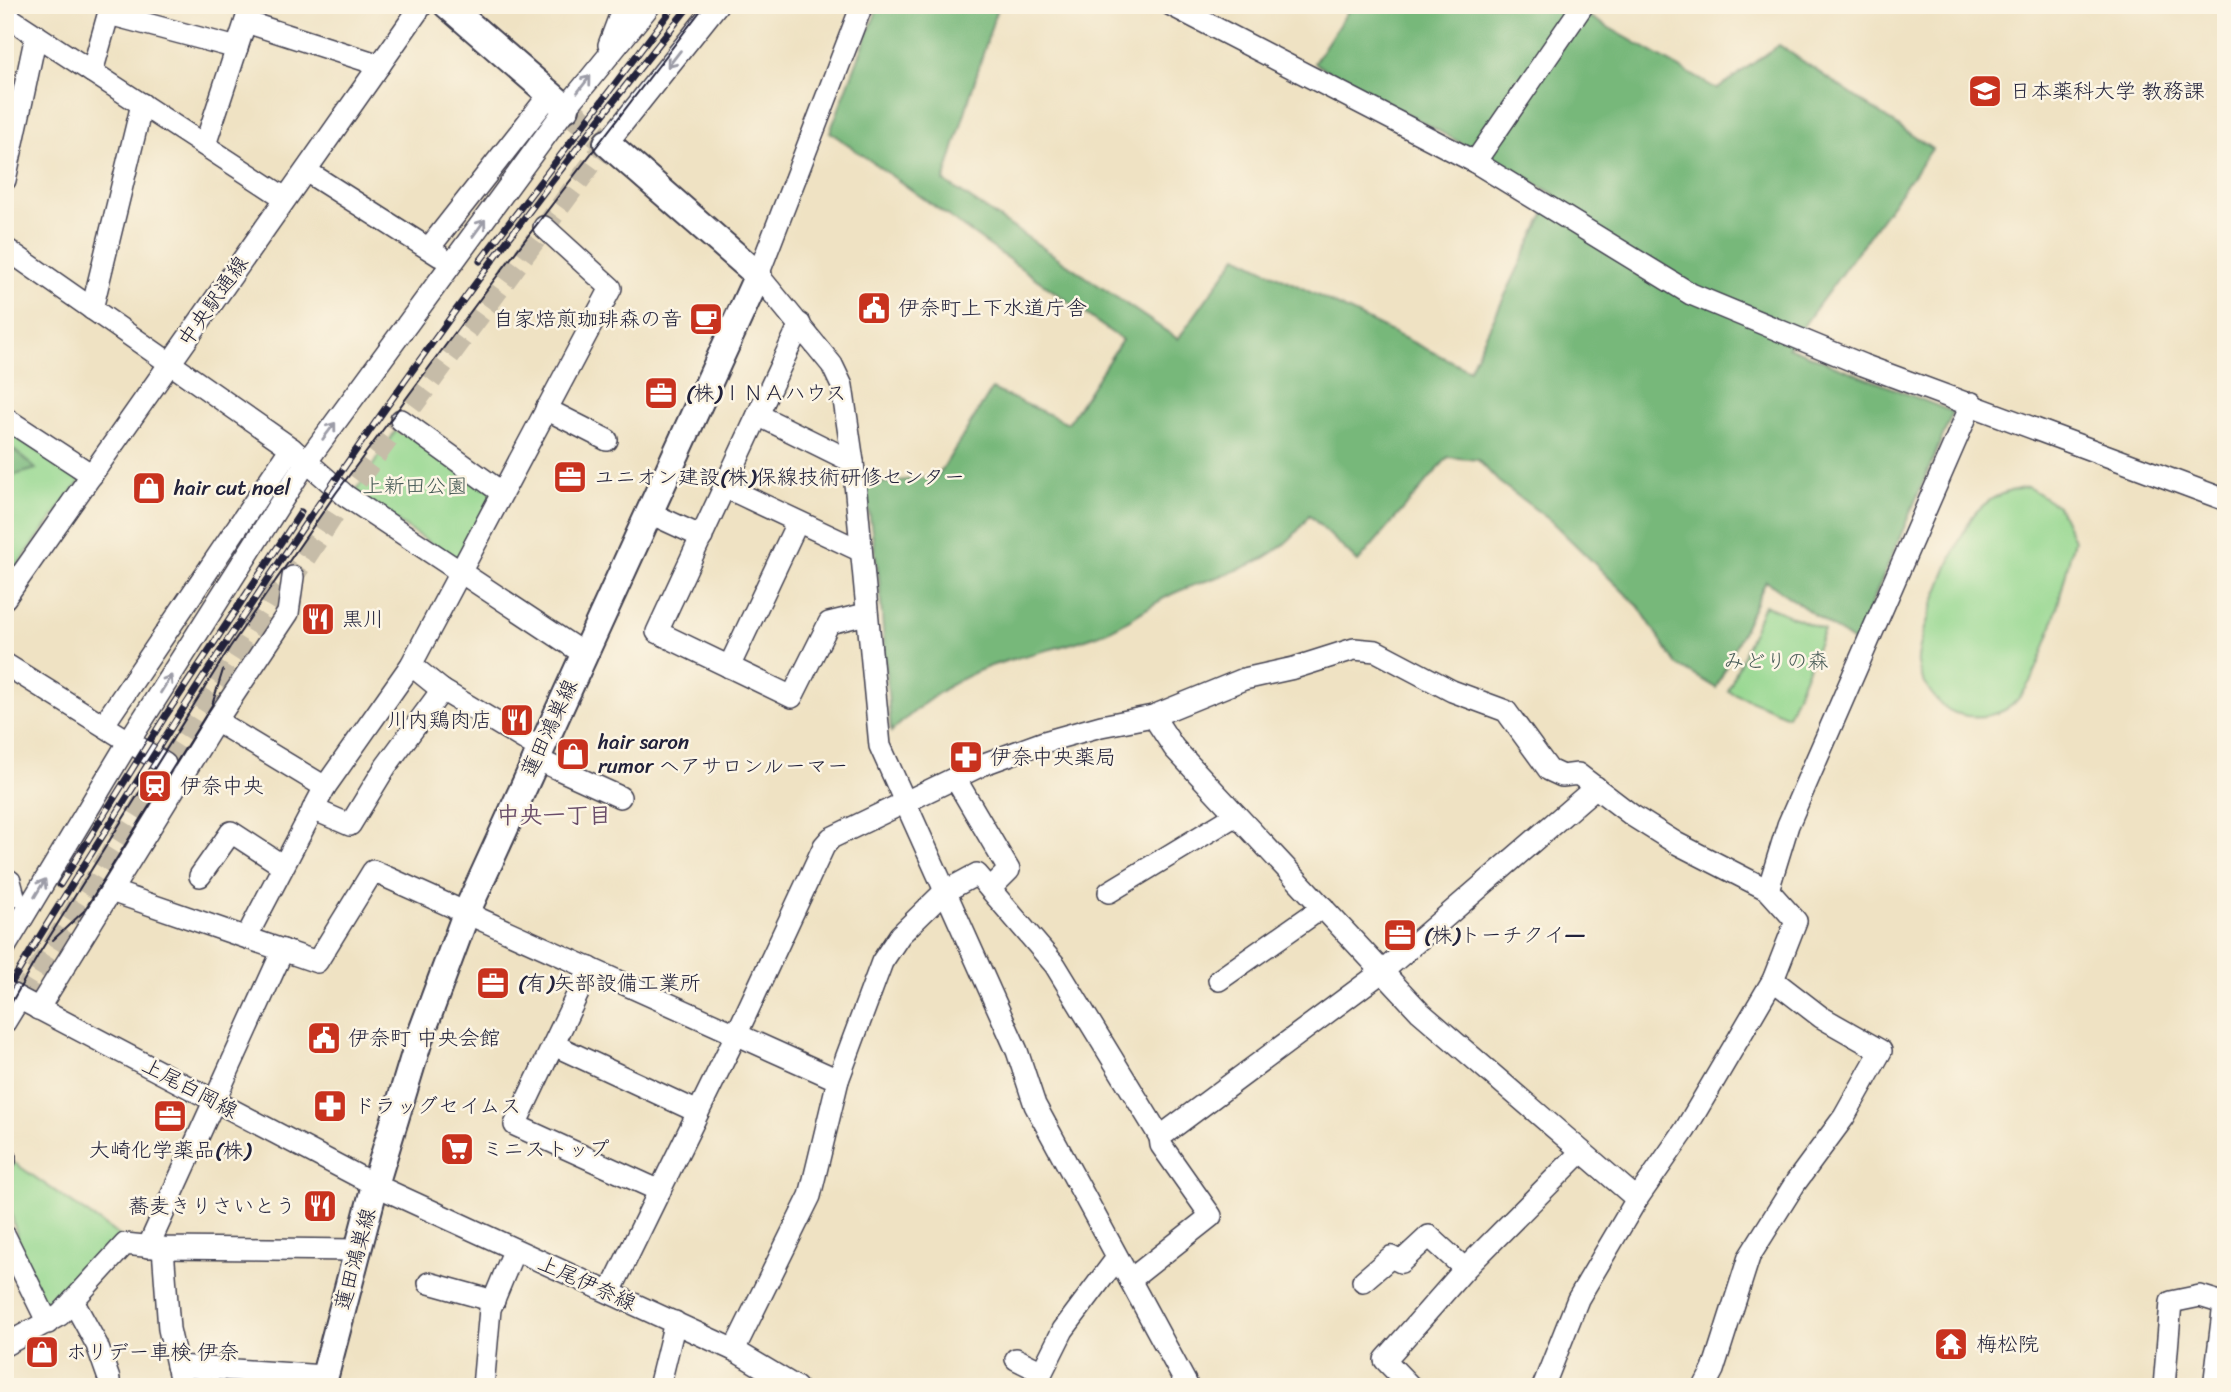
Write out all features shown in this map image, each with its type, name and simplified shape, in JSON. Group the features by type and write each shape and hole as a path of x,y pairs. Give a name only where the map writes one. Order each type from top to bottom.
{"main road":[{"path":"447,5 558,101"},
{"path":"607,143 758,275"},
{"name":"蓮田鴻巣線","path":"323,1381 374,1185 420,1037 467,911 536,753 650,513 758,275"}],"street":[{"name":"中央駅通線","path":"5,598 422,5"},
{"path":"603,60 624,5"},
{"path":"429,248 558,101 603,60 650,5"},
{"path":"607,143 717,5"},
{"path":"862,5 758,275 832,365 842,386 853,462 880,746 903,803 1017,1051 1035,1105 1188,1387"},
{"path":"1171,5 1475,162 1691,294 1863,365 1972,403 2226,500"},
{"path":"1475,162 1583,5"},
{"path":"92,72 110,10 237,48"},
{"path":"205,145 248,14 380,65"},
{"path":"5,15 285,198"},
{"path":"5,180 36,35"},
{"path":"104,724 299,455 453,265 558,101"},
{"path":"92,309 142,104"},
{"path":"306,171 453,265"},
{"path":"247,936 325,787 411,665 611,288 544,227"},
{"path":"5,248 299,455 346,496 584,654"},
{"path":"800,324 657,632 792,697 830,624 866,614"},
{"path":"1768,890 1788,825 1972,403"},
{"path":"546,408 607,440"},
{"path":"758,415 853,462"},
{"path":"5,418 92,475"},
{"path":"401,420 501,492"},
{"path":"5,947 299,455"},
{"path":"725,487 861,551"},
{"path":"650,513 702,537"},
{"path":"729,667 797,523"},
{"path":"38,1009 216,721 288,613 293,577"},
{"path":"610,1292 737,1033 824,846 831,838 955,778 1044,742 1101,726 1153,716 1244,679 1294,668 1354,649 1376,651 1452,691 1506,711 1549,770 1562,776 1578,774 1676,843 1768,890 1797,921 1773,980 1685,1130 1637,1199 1578,1299 1543,1387"},
{"path":"5,664 165,764"},
{"path":"411,665 442,690 536,753 620,797"},
{"path":"313,809 350,825 387,766 442,690"},
{"path":"1153,716 1174,748 1420,1012 1637,1199"},
{"path":"216,721 325,787"},
{"path":"955,778 1009,870 990,889"},
{"path":"1160,1137 1383,971 1596,787"},
{"path":"1109,892 1236,815"},
{"path":"200,876 231,832 283,866"},
{"path":"111,891 317,962 373,871 838,1080"},
{"path":"734,1350 810,1196 838,1080 882,962 900,935 944,892 977,874 1055,965 1160,1137 1161,1145 1211,1216 1130,1280"},
{"path":"1219,980 1323,908"},
{"path":"182,1387 155,1247 214,1101 283,950"},
{"path":"590,968 516,1125 660,1192"},
{"path":"1704,1387 1713,1370 1749,1257 1797,1182 1844,1117 1881,1051 1821,1017 1773,980"},
{"path":"5,1022 12,995"},
{"name":"上尾白岡線","path":"12,995 374,1185"},
{"path":"554,1045 698,1112"},
{"path":"1411,1387 1385,1360 1465,1269 1581,1152"},
{"name":"上尾伊奈線","path":"374,1185 734,1350 796,1387"},
{"path":"5,1236 48,1323"},
{"path":"1363,1281 1391,1256 1401,1262 1429,1236 1465,1269"},
{"path":"5,1345 48,1323 73,1301 125,1244 155,1247 357,1250"},
{"path":"484,1387 494,1301 514,1251"},
{"path":"1016,1359 1042,1372 1063,1330 1117,1258"},
{"path":"429,1283 494,1301"},
{"path":"2164,1387 2171,1302 2200,1296 2225,1304 2214,1387"},
{"path":"73,1301 97,1345 109,1379"},
{"path":"659,1387 675,1322"},
{"path":"177,1366 323,1381"}],"green space":[{"path":"879,5 998,5 944,181 1178,339 1237,256 1469,370 1554,194 1314,63 1352,5 1569,5 1717,89 1779,45 1932,149 1788,347 1953,412 1855,643 1766,581 1716,688 1676,664 1639,607 1551,521 1499,482 1478,460 1448,457 1358,562 1309,515 1297,532 1268,556 1170,595 1105,632 1002,662 961,679 913,712 891,732 879,578 865,485 938,476 992,389 1068,423 1122,340 830,132"},
{"name":"上新田公園","path":"398,427 495,493 457,560 354,494"},
{"path":"5,428 81,480 5,582"},
{"path":"5,442 36,469 5,478"},
{"path":"2028,487 2058,506 2074,540 2046,646 2028,685 2012,705 1989,715 1955,713 1936,699 1919,670 1919,651 1931,610 1961,539 1977,511 2001,494"},
{"name":"みどりの森","path":"1764,605 1824,630 1788,716 1728,691"},
{"path":"13,1162 121,1237 54,1309 47,1308 17,1237 10,1199"}],"tunnel":[{"path":"566,108 607,143"},
{"path":"19,999 274,594 293,577 346,496 607,143"}],"tram line":[{"path":"5,1014 40,952 230,647 336,493 488,288 705,5"},
{"path":"53,940 84,911 212,705 223,670"}],"railway":[{"path":"480,261 675,5"},
{"path":"5,994 200,682 333,484 471,289 690,5"},
{"path":"60,885 166,715 301,512"}],"place":[{"name":"日本薬科大学 教務課","path":"1985,91"},
{"name":"伊奈町上下水道庁舎","path":"874,308"},
{"name":"自家焙煎珈琲森の音","path":"706,319"},
{"name":"(株)ＩＮＡハウス","path":"661,393"},
{"name":"ユニオン建設(株)保線技術研修センター","path":"570,477"},
{"name":"hair cut noel","path":"149,488"},
{"name":"黒川","path":"318,619"},
{"name":"川内鶏肉店","path":"517,720"},
{"name":"hair saron rumor ヘアサロンルーマー","path":"573,754"},
{"name":"伊奈中央薬局","path":"966,757"},
{"name":"伊奈中央","path":"155,786"},
{"name":"(株)トーチクイ―","path":"1400,935"},
{"name":"(有)矢部設備工業所","path":"493,983"},
{"name":"伊奈町 中央会館","path":"324,1038"},
{"name":"ドラッグセイムス","path":"330,1106"},
{"name":"大崎化学薬品(株)","path":"170,1116"},
{"name":"ミニストップ","path":"457,1149"},
{"name":"蕎麦きりさいとう","path":"320,1206"},
{"name":"梅松院","path":"1951,1344"},
{"name":"ホリデー車検 伊奈","path":"42,1352"}],"district":[{"name":"中央一丁目","path":"554,815"}]}
